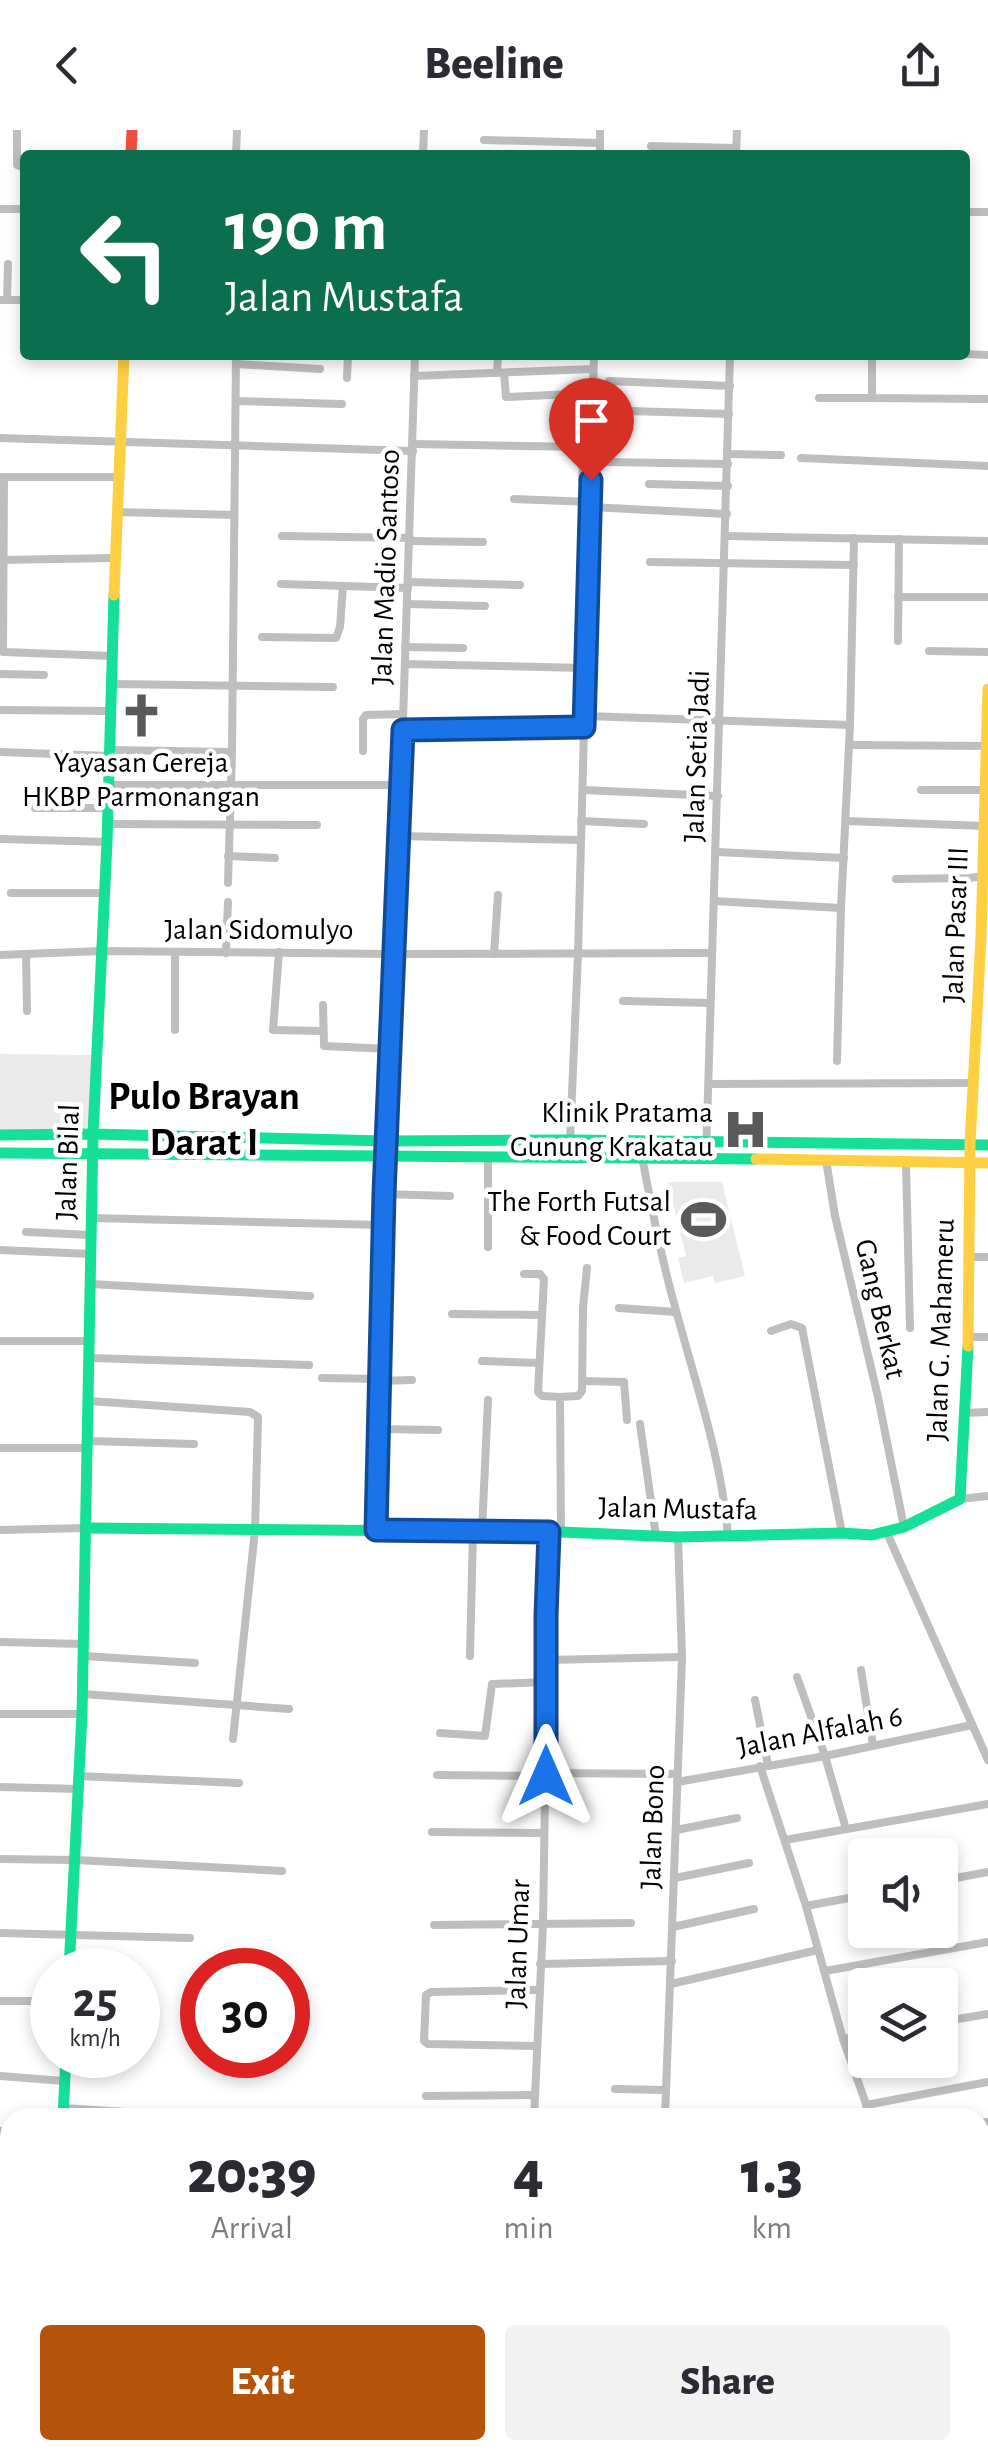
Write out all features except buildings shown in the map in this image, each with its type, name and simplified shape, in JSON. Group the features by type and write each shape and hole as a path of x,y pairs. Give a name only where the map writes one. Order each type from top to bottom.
{"main road":[{"name":"Jalan Bilal","path":"71,1948 84,1650 93,1134 108,842 124,360"},
{"name":"Jalan Pasar III","path":"970,1163 983,992 988,689"},
{"path":"0,1135 988,1145"},
{"path":"0,1153 988,1163"},
{"name":"Jalan G. Mahameru","path":"960,1499 971,1257 970,1163"},
{"name":"Jalan Mustafa","path":"86,1528 555,1532 678,1538 887,1533 960,1499"},
{"path":"63,2108 64,2080"}],"street":[{"path":"17,130 16,165 20,166"},
{"path":"600,130 600,150"},
{"path":"484,140 600,143"},
{"path":"651,146 719,150"},
{"path":"4,300 8,264"},
{"path":"228,884 236,360 320,369"},
{"path":"346,378 348,360"},
{"name":"Jalan Madio Santoso","path":"376,1530 384,1194 415,360"},
{"path":"499,360 506,398 592,394"},
{"path":"570,1140 593,360"},
{"name":"Jalan Setia Jadi","path":"706,1159 730,360"},
{"path":"872,360 872,398"},
{"path":"414,376 591,369"},
{"path":"610,381 730,386"},
{"path":"819,398 988,399"},
{"path":"236,400 342,404"},
{"path":"598,410 729,414"},
{"path":"582,480 584,413"},
{"path":"0,438 413,448 584,447"},
{"path":"608,462 781,455"},
{"path":"801,458 988,466"},
{"path":"112,656 4,652 2,477 118,478"},
{"path":"649,484 728,486"},
{"path":"514,499 727,514"},
{"path":"116,512 234,515"},
{"path":"282,536 483,542"},
{"path":"726,536 988,542"},
{"path":"837,1061 854,538"},
{"path":"898,539 898,641"},
{"path":"2,560 115,558"},
{"path":"650,562 854,565"},
{"path":"281,584 520,584"},
{"path":"262,637 336,638 344,586"},
{"path":"898,597 988,597"},
{"path":"407,604 485,606"},
{"path":"405,648 464,648"},
{"path":"929,650 988,652"},
{"path":"405,664 586,668"},
{"path":"0,674 44,675"},
{"path":"112,684 333,687"},
{"path":"0,710 110,710"},
{"path":"363,751 366,715 404,714"},
{"path":"584,716 850,725"},
{"path":"403,730 584,727"},
{"path":"849,745 987,746"},
{"path":"0,752 232,752"},
{"path":"109,785 401,785"},
{"path":"582,790 718,796"},
{"path":"921,790 985,790"},
{"path":"35,808 108,808"},
{"path":"846,821 986,820"},
{"path":"582,821 644,824"},
{"path":"108,824 317,825"},
{"path":"400,836 581,840"},
{"path":"0,839 108,842"},
{"path":"716,852 842,858"},
{"path":"228,856 275,858"},
{"path":"896,879 985,876"},
{"path":"11,893 105,893"},
{"path":"494,954 498,895"},
{"path":"714,900 840,908"},
{"path":"226,952 228,902"},
{"path":"175,952 175,1030"},
{"path":"279,952 273,1030 322,1031"},
{"name":"Jalan Sidomulyo","path":"0,955 712,953"},
{"path":"26,954 27,1011"},
{"path":"622,1001 710,1002"},
{"path":"324,1005 324,1046 390,1049"},
{"path":"708,1084 973,1084"},
{"path":"488,1156 488,1247"},
{"path":"642,1157 662,1259 715,1449 728,1537"},
{"name":"Gang Berkat","path":"826,1160 904,1527"},
{"path":"906,1163 910,1328"},
{"path":"384,1194 450,1196"},
{"path":"91,1218 383,1225"},
{"path":"26,1232 90,1235"},
{"path":"0,1250 90,1254"},
{"path":"971,1257 988,1257"},
{"path":"524,1274 543,1276 537,1389 539,1394 560,1397 580,1395 583,1381 586,1268"},
{"path":"90,1284 310,1296"},
{"path":"619,1308 676,1312"},
{"path":"452,1314 542,1315"},
{"path":"771,1331 791,1324 802,1328 842,1533"},
{"path":"968,1337 988,1337"},
{"path":"0,1341 90,1341"},
{"path":"90,1358 308,1365"},
{"path":"482,1361 539,1363"},
{"path":"322,1378 412,1380"},
{"path":"583,1381 624,1382 626,1420"},
{"name":"Jalan Umar","path":"534,2108 546,1660 560,1397"},
{"path":"470,1656 488,1400"},
{"path":"89,1401 250,1412 259,1421 254,1530 233,1739"},
{"path":"964,1413 988,1412"},
{"path":"640,1424 656,1536"},
{"path":"378,1430 438,1430"},
{"path":"0,1448 194,1444"},
{"name":"Jalan Mustafa","path":"960,1499 988,1496"},
{"name":"Jalan Mustafa","path":"0,1530 86,1528"},
{"path":"887,1533 988,1760"},
{"name":"Jalan Bono","path":"665,2108 682,1656 678,1538"},
{"path":"0,1642 195,1663"},
{"path":"546,1660 682,1656"},
{"path":"862,1670 873,1745"},
{"path":"797,1677 846,1829"},
{"path":"440,1733 486,1736 492,1684 546,1682"},
{"path":"82,1694 289,1709"},
{"path":"755,1700 764,1766 843,2039 867,2108"},
{"path":"0,1714 82,1714"},
{"name":"Jalan Alfalah 6","path":"436,1775 677,1778 824,1756 972,1724"},
{"path":"0,1787 78,1782 238,1784"},
{"path":"785,1840 988,1804"},
{"path":"676,1830 737,1818"},
{"path":"432,1832 544,1833"},
{"path":"0,1859 282,1871"},
{"path":"674,1878 749,1864"},
{"path":"958,1878 988,1872"},
{"path":"806,1906 848,1898"},
{"path":"673,1927 754,1909"},
{"path":"434,1925 630,1924"},
{"path":"0,1933 190,1938"},
{"path":"824,1971 988,1942"},
{"path":"671,1984 818,1950"},
{"path":"540,1964 672,1961"},
{"path":"537,2046 428,2044 424,2041 424,2028 426,1995 431,1992 538,1990"},
{"path":"0,2002 30,2001"},
{"path":"958,2019 988,2014"},
{"path":"843,2039 848,2038"},
{"path":"0,2076 64,2080"},
{"path":"866,2105 988,2082"},
{"path":"614,2089 666,2090"},
{"path":"426,2096 535,2095"}],"shaded area":[{"path":"0,1054 94,1055 91,1118 86,1128 0,1130"},
{"name":"The Forth Futsal & Food Court","path":"668,1182 722,1182 745,1276 715,1283 713,1276 684,1283 678,1258 686,1256"}],"traffic: fast":[{"path":"70,1948 82,1714 93,1134 114,595"},
{"path":"0,1135 988,1145"},
{"path":"0,1153 756,1159"},
{"path":"86,1528 561,1532 678,1537 872,1535 904,1527 960,1499 968,1346"},
{"path":"63,2108 65,2078"}],"traffic: slow":[{"path":"114,595 124,360"},
{"path":"968,1346 970,1144 988,689"},
{"path":"756,1159 988,1163"}],"traffic: jam":[{"path":"131,150 132,130"}],"place":[{"name":"Yayasan Gereja HKBP Parmonangan","path":"141,716"},
{"name":"Klinik Pratama Gunung Krakatau","path":"746,1130"},
{"name":"The Forth Futsal & Food Court","path":"704,1219"}],"district":[{"name":"Pulo Brayan Darat I","path":"204,1120"}],"route":[{"path":"546,1776 549,1532 376,1530 384,1194 403,730 584,727 591,480"}]}
